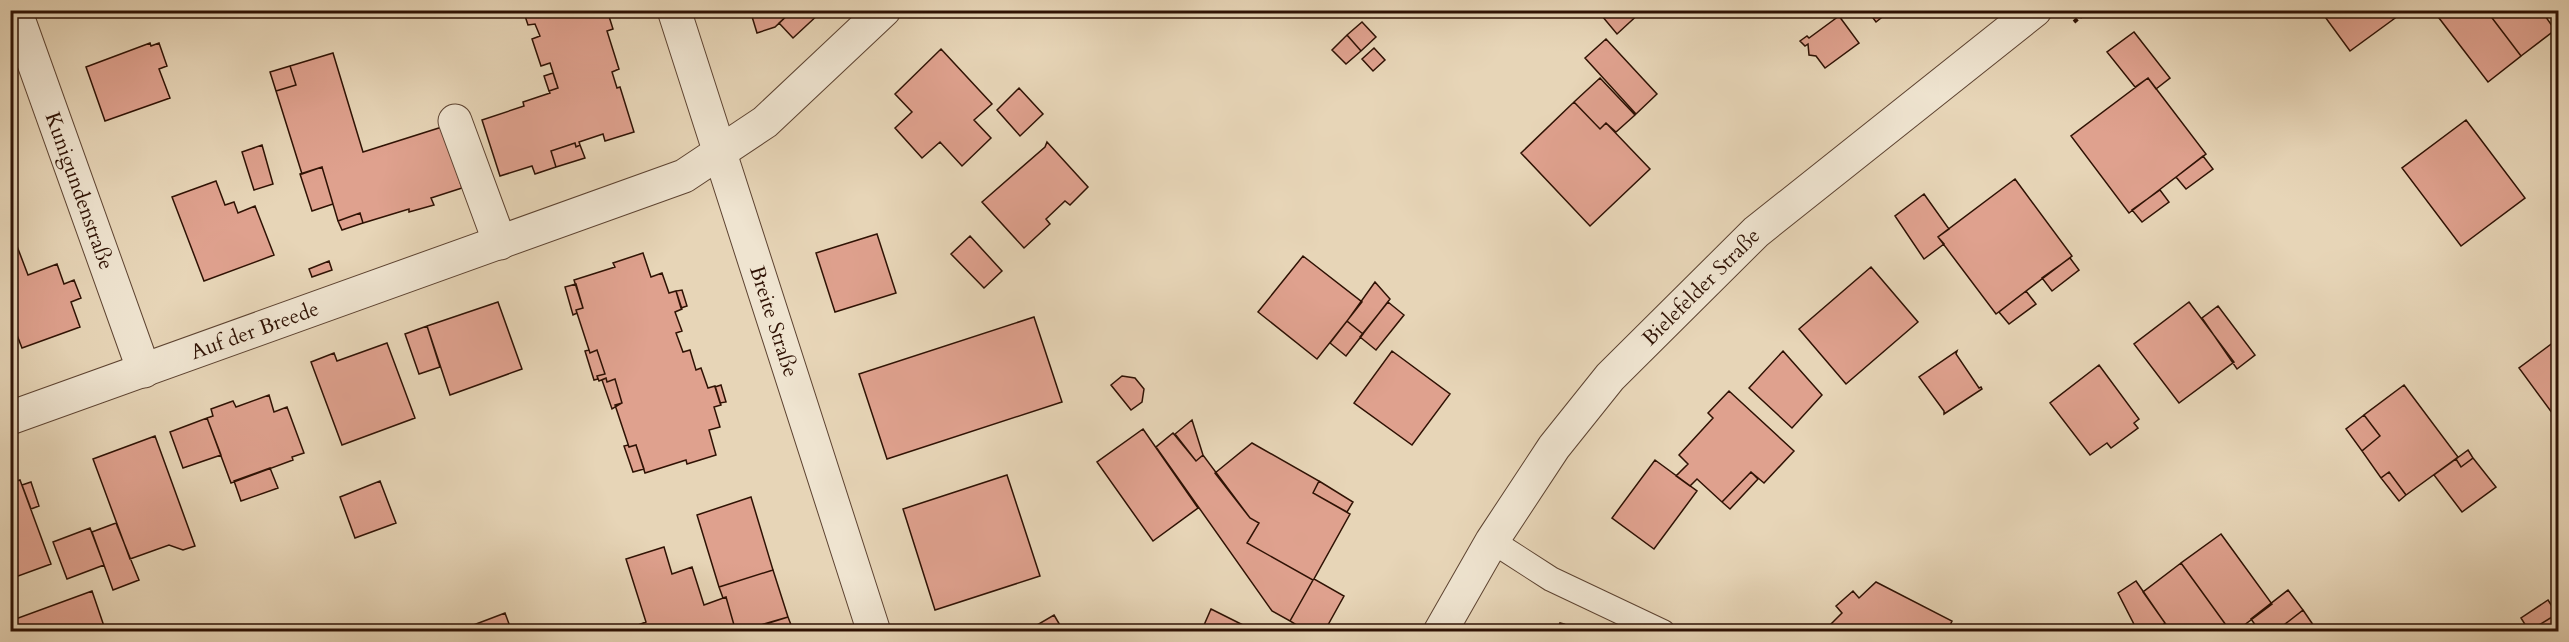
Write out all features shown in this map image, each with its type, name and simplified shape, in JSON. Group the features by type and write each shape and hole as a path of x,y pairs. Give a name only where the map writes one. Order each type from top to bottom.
{"street":[{"name":"Kunigundenstraße","path":"15,10 144,371"},
{"name":"Breite Straße","path":"674,10 718,154 874,632"},
{"name":"Auf der Breede","path":"10,418 684,176 765,122 884,10"},
{"name":"Bielefelder Straße","path":"1440,632 1492,541 1554,447 1610,376 1756,232 2035,10"},
{"path":"455,121 500,243"}],"lane":[{"path":"1492,541 1551,579 1663,632"}],"path":[{"path":"2070,24 2088,10"}],"building":[{"path":"523,10 607,10 613,29 607,31 619,69 612,72 617,88 620,87 634,132 605,141 603,134 579,142 580,145 576,147 575,143 551,151 556,167 535,174 532,166 500,176 482,120 524,106 523,102 558,88 550,63 541,66 532,39 540,36 535,24 528,25"},
{"path":"750,10 793,10 775,27 757,33"},
{"path":"793,10 819,10 821,12 793,38 779,23"},
{"path":"1597,10 1643,10 1617,34"},
{"path":"1867,10 1891,10 1876,22"},
{"path":"2320,10 2401,10 2402,13 2350,51"},
{"path":"2448,10 2486,10 2521,56 2488,82 2439,18"},
{"path":"2486,10 2541,10 2555,30 2521,56"},
{"path":"1839,16 1859,43 1825,68 1816,56 1809,55 1808,44 1805,46 1800,41 1807,36 1809,38"},
{"path":"1362,22 1376,37 1361,51 1347,35"},
{"path":"2134,32 2170,78 2156,89 2148,78 2135,87 2107,52"},
{"path":"1347,35 1361,51 1346,64 1332,50"},
{"path":"1606,39 1657,94 1636,114 1585,58"},
{"path":"150,43 151,46 159,43 167,66 159,69 170,98 105,121 86,67"},
{"path":"1374,48 1385,60 1373,71 1362,59"},
{"path":"941,49 992,104 974,120 991,138 962,166 940,142 922,158 895,128 912,112 895,94"},
{"path":"333,53 363,152 442,127 462,188 431,198 434,205 409,212 409,209 363,223 360,213 338,221 322,167 302,174 276,91 296,85 290,66"},
{"path":"290,66 296,85 276,91 270,72"},
{"path":"553,73 558,88 549,91 544,76"},
{"path":"1600,78 1635,115 1616,132 1606,123 1600,129 1574,102"},
{"path":"2148,78 2206,154 2129,213 2071,136"},
{"path":"1019,88 1043,114 1020,136 997,110"},
{"path":"1574,102 1600,129 1606,123 1650,169 1590,226 1521,153"},
{"path":"2466,120 2525,198 2461,246 2402,168"},
{"path":"1047,142 1088,187 1070,205 1065,201 1046,219 1050,224 1024,248 982,202 1045,147"},
{"path":"575,143 576,147 580,145 585,158 556,167 551,151"},
{"path":"262,145 273,184 254,190 242,152"},
{"path":"2203,156 2213,169 2186,189 2176,177"},
{"path":"322,167 333,204 312,211 300,174"},
{"path":"2015,179 2072,256 1996,314 1938,237"},
{"path":"216,181 225,205 234,202 238,213 255,206 274,255 204,281 172,197"},
{"path":"2160,190 2169,202 2142,222 2132,210"},
{"path":"1924,194 1949,229 1938,237 1944,244 1924,259 1895,216"},
{"path":"360,213 363,223 342,230 338,221"},
{"path":"12,233 28,275 57,264 64,284 74,280 81,298 71,302 80,327 22,348 10,317"},
{"path":"877,234 896,293 835,312 816,253"},
{"path":"970,236 1002,271 984,288 951,254"},
{"path":"643,253 651,277 662,273 669,293 676,291 682,309 675,312 682,331 676,333 683,352 690,350 696,370 701,368 708,388 715,386 721,405 714,407 720,427 709,430 716,455 687,464 686,460 645,473 636,445 629,447 615,405 622,403 615,379 607,382 606,378 599,381 597,376 605,374 597,350 590,353 576,310 583,308 574,280 615,267 613,263"},
{"path":"1303,256 1362,302 1317,359 1258,312"},
{"path":"2070,258 2079,270 2052,291 2042,278"},
{"path":"329,261 332,270 312,277 309,269"},
{"path":"1871,267 1918,322 1846,384 1799,329"},
{"path":"1375,282 1390,299 1363,334 1347,321"},
{"path":"576,284 583,308 576,310 577,313 573,315 565,287"},
{"path":"682,290 687,306 681,308 676,291"},
{"path":"2026,291 2036,304 2009,324 1999,312"},
{"path":"498,302 522,369 450,395 427,326"},
{"path":"1388,302 1404,315 1376,350 1360,337"},
{"path":"2189,302 2234,362 2179,403 2134,344"},
{"path":"2218,306 2255,355 2237,369 2202,318"},
{"path":"1034,317 1062,402 887,459 859,374"},
{"path":"1347,321 1363,334 1346,356 1330,343"},
{"path":"427,326 440,367 419,374 405,334"},
{"path":"2558,339 2558,421 2519,368"},
{"path":"387,343 415,418 342,445 311,362 334,353 337,361"},
{"path":"589,350 590,353 597,350 605,374 597,376 598,379 594,380 585,351"},
{"path":"1392,351 1450,394 1412,445 1354,403"},
{"path":"1783,351 1822,395 1792,428 1749,388"},
{"path":"1957,351 1956,354 1979,388 1982,389 1944,414 1919,377"},
{"path":"2099,365 2139,419 2134,423 2138,428 2111,448 2107,443 2090,455 2050,403"},
{"path":"1122,376 1135,378 1144,389 1142,402 1131,410 1111,385"},
{"path":"606,378 607,382 615,379 622,403 612,409 602,380"},
{"path":"721,385 726,402 720,403 715,387"},
{"path":"2404,385 2458,457 2406,495 2389,472 2381,478 2362,451 2380,436 2364,415"},
{"path":"1729,391 1794,451 1764,483 1751,472 1722,502 1697,479 1690,486 1676,476 1688,464 1679,455 1713,418 1708,413"},
{"path":"269,395 274,412 287,407 304,453 292,457 293,460 231,483 207,418 213,416 211,409 233,401 236,407"},
{"path":"2364,415 2380,436 2362,451 2346,429"},
{"path":"207,418 221,455 183,468 170,432"},
{"path":"1192,420 1203,455 1196,461 1175,434"},
{"path":"1143,429 1198,508 1153,541 1097,462"},
{"path":"1173,433 1196,461 1203,455 1250,518 1259,523 1247,543 1313,580 1290,621 1272,611 1156,447"},
{"path":"155,436 195,546 183,550 169,545 130,559 93,459"},
{"path":"1252,443 1319,481 1313,493 1350,514 1314,579 1344,596 1324,632 1308,632 1290,621 1313,580 1247,543 1259,523 1250,518 1215,473"},
{"path":"636,445 644,469 633,472 624,446 629,447"},
{"path":"2468,450 2473,458 2461,467 2456,459"},
{"path":"2473,458 2496,487 2462,512 2434,475 2456,459 2461,467"},
{"path":"1655,460 1697,491 1654,549 1612,518"},
{"path":"270,468 278,488 241,501 234,481"},
{"path":"1751,472 1758,479 1730,509 1722,502"},
{"path":"2389,472 2406,495 2399,501 2381,478"},
{"path":"1007,475 1040,576 935,610 903,509"},
{"path":"20,480 51,564 10,579 10,483"},
{"path":"380,481 396,523 355,538 340,497"},
{"path":"1319,481 1353,502 1347,512 1313,493"},
{"path":"31,482 39,506 31,509 22,485"},
{"path":"751,497 773,570 719,587 697,515"},
{"path":"116,523 139,580 113,590 92,532"},
{"path":"90,528 104,565 67,579 53,542"},
{"path":"2221,534 2272,604 2235,632 2231,632 2181,563"},
{"path":"664,547 672,574 692,567 704,605 726,597 736,632 640,632 638,625 646,622 626,559"},
{"path":"2181,563 2231,632 2172,632 2165,623 2143,592"},
{"path":"773,570 788,617 736,632 726,597 723,598 719,587"},
{"path":"2136,581 2165,623 2154,632 2138,632 2118,593"},
{"path":"1876,582 1952,621 1947,632 1823,632 1842,613 1836,606 1853,591 1859,598"},
{"path":"2288,590 2303,610 2275,632 2260,632 2251,619"},
{"path":"92,591 106,632 10,632 10,621"},
{"path":"2548,600 2557,614 2529,631 2521,618"},
{"path":"1211,609 1257,632 1201,632"},
{"path":"2303,610 2318,632 2275,632"},
{"path":"505,613 512,632 455,632"},
{"path":"2557,614 2558,632 2529,631"},
{"path":"1054,615 1064,632 1025,632"},
{"path":"788,617 793,630 741,632"},
{"path":"1560,623 1564,624 1580,632 1556,632"}]}
